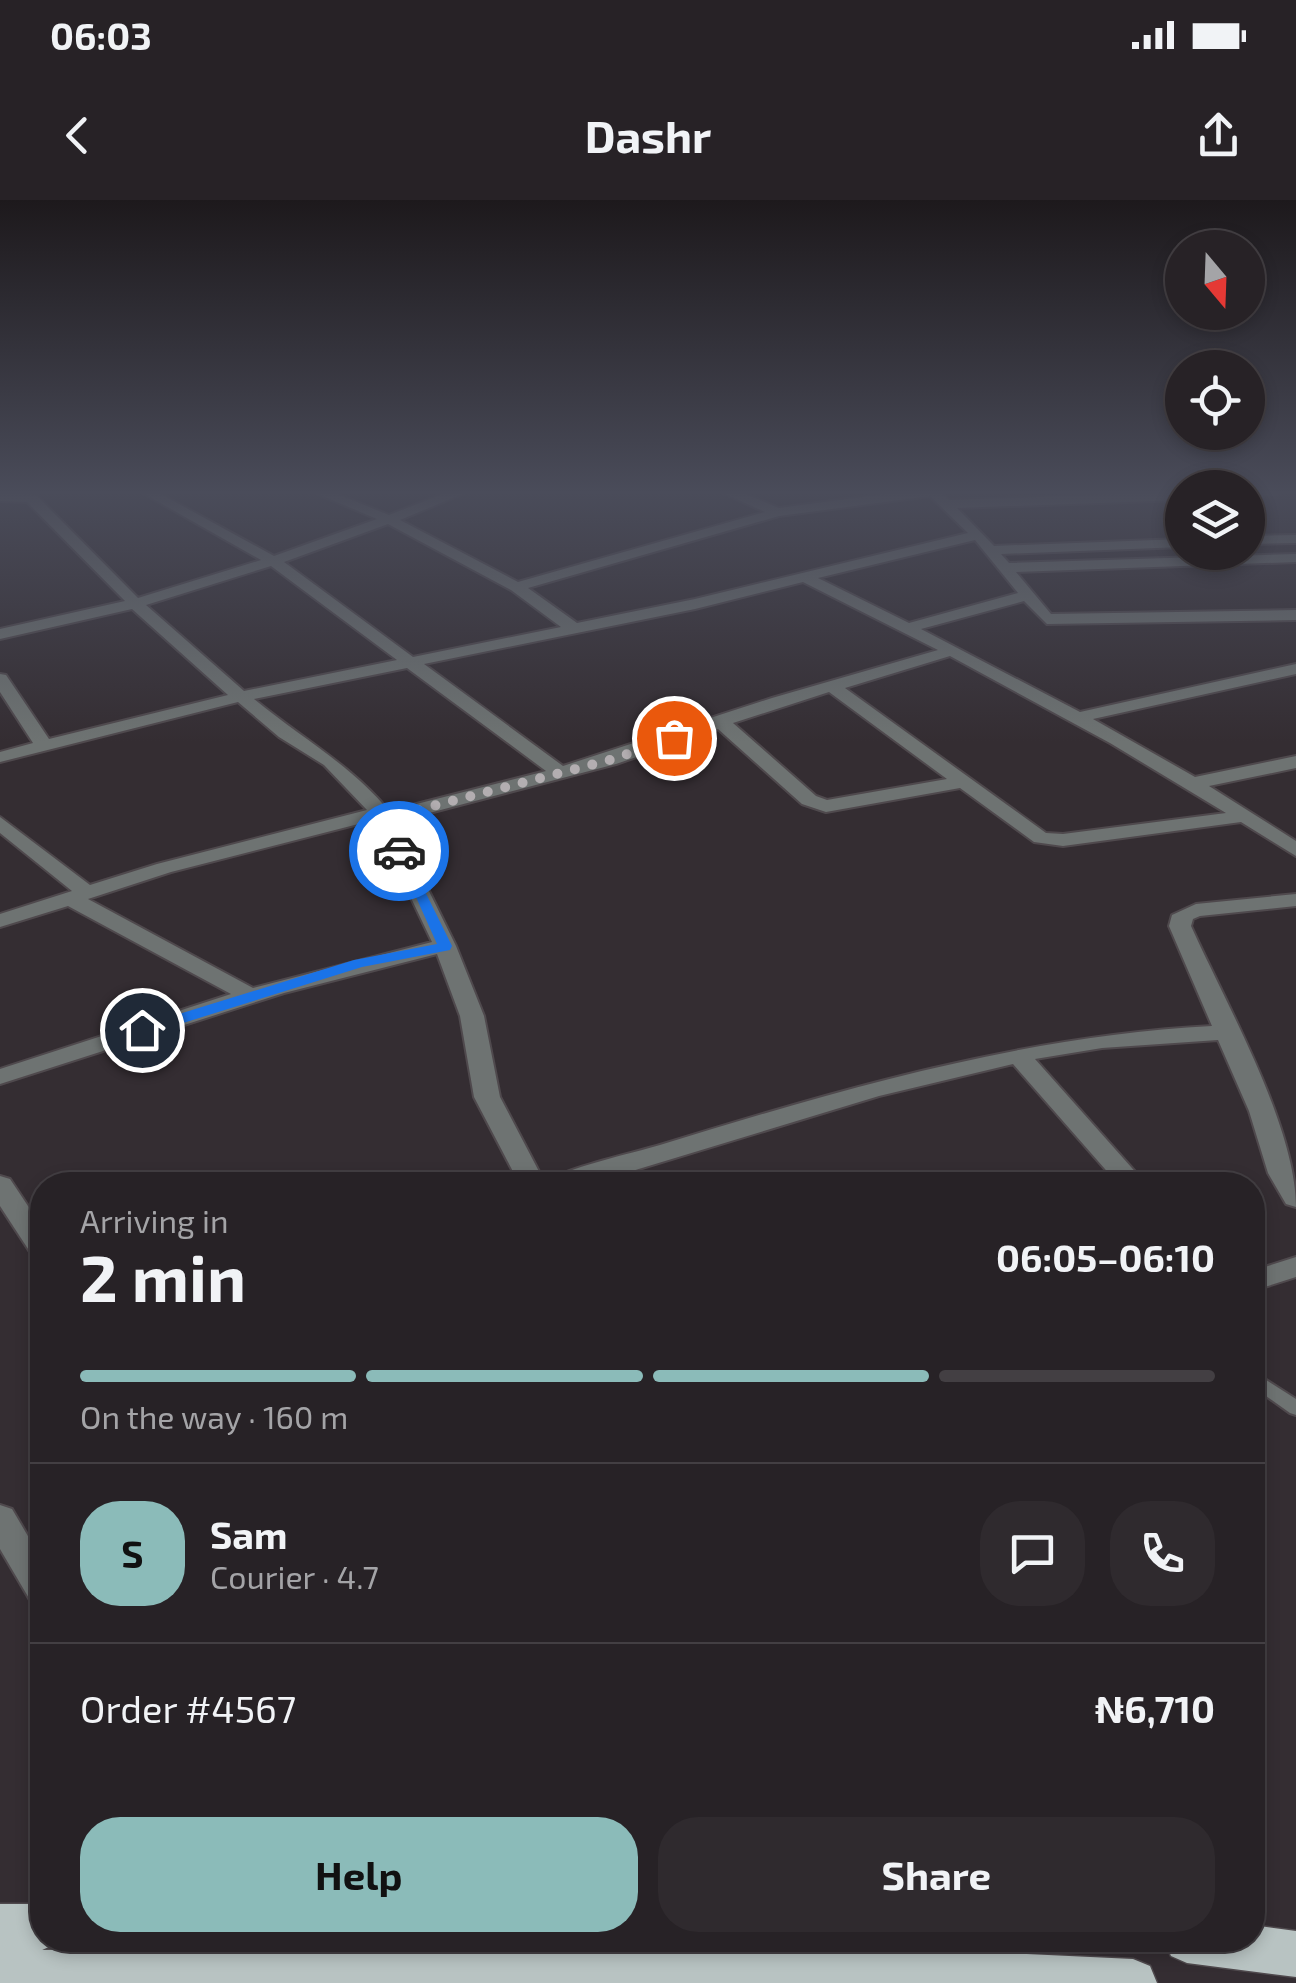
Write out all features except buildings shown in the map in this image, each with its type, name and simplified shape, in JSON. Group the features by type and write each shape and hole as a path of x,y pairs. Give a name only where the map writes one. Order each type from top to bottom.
{"highway":[{"path":"0,1927 30,1927"},
{"path":"1265,1950 1296,1954"},
{"path":"0,1974 900,1972 1133,1983"}],"street":[{"path":"104,575 239,696 330,762 382,815 445,946 472,1016 487,1097 526,1172"},
{"path":"0,634 137,604 235,575"},
{"path":"292,575 560,772"},
{"path":"495,575 573,628"},
{"path":"516,586 554,575"},
{"path":"0,757 239,696 812,575"},
{"path":"1010,575 1041,615 1059,621 1296,615"},
{"path":"804,577 955,650 1079,717 1195,783 1296,850"},
{"path":"908,628 1026,596"},
{"path":"0,921 77,894 610,760 955,650"},
{"path":"1079,717 1296,670"},
{"path":"0,678 43,744"},
{"path":"833,687 1049,841 1246,816"},
{"path":"721,722 809,800 826,806 966,782"},
{"path":"1195,783 1296,762"},
{"path":"0,823 77,894 250,995"},
{"path":"1296,900 1196,910 1183,916 1180,926 1262,1111 1282,1173 1296,1198"},
{"path":"0,1077 250,995 359,963 445,946"},
{"path":"597,1172 720,1132 1018,1055 1156,1036 1227,1032"},
{"path":"1018,1055 1122,1172"},
{"path":"0,1185 30,1230"},
{"path":"1265,1277 1296,1267"},
{"path":"0,1519 30,1570"}],"lane":[{"path":"1265,1386 1296,1408"}],"way so far":[{"path":"399,851 383,819 610,760 674,738"}],"route":[{"path":"142,1030 359,963 445,946 399,851"}]}
